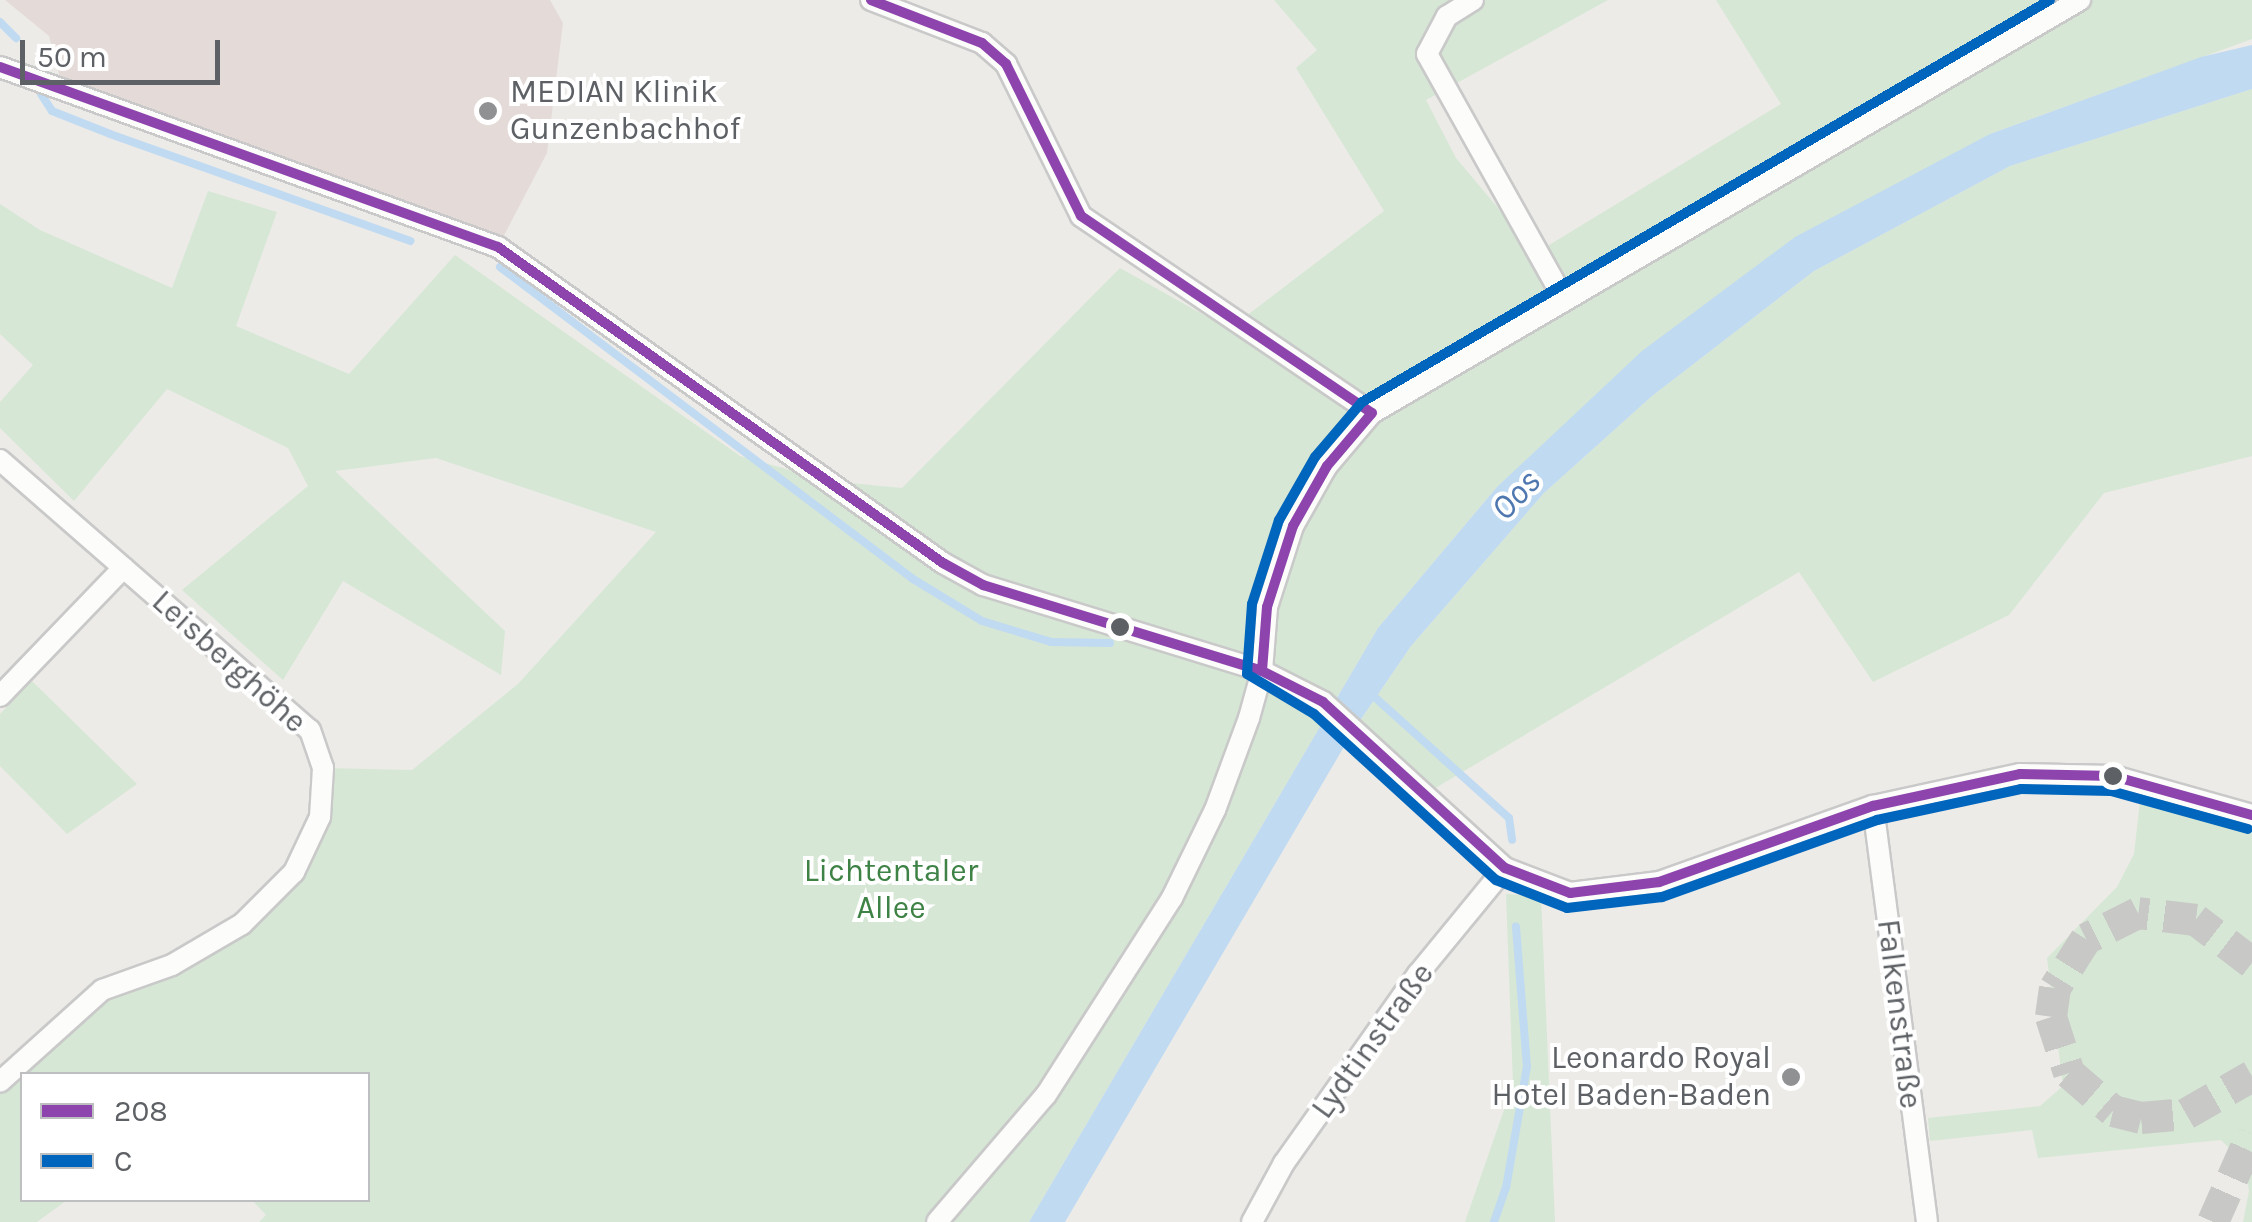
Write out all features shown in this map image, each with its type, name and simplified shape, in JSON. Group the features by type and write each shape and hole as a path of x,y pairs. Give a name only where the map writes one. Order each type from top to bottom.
{"street":[{"path":"871,0 982,43 1006,64 1080,216 1372,414"},
{"path":"1473,0 1446,16 1427,54 1564,299"},
{"path":"937,1222 1046,1096 1172,898 1228,780 1262,671 1267,607 1293,526 1327,466 1372,414 2080,0"},
{"path":"0,67 498,247 942,563 982,584 1262,671 1323,702 1505,868 1570,892 1660,882 1873,806 2020,774 2113,776 2252,816"},
{"name":"Leisberghöhe","path":"0,460 310,730 323,768 320,817 294,872 242,924 172,965 102,990 0,1082"},
{"name":"Leisberghöhe","path":"0,696 123,568"},
{"name":"Falkenstraße","path":"1873,806 1927,1222"},
{"name":"Lydtinstraße","path":"1252,1222 1284,1164 1418,974 1505,868"}],"shaded area":[{"path":"5,0 550,0 563,23 547,153 498,247 64,93 49,36"}],"green space":[{"name":"Lichtentaler Allee","path":"1274,0 1608,0 1426,100 1456,158 1536,253 1781,104 1716,0 2252,0 2252,39 1990,134 1497,487 1378,628 1029,1222 259,1222 266,1215 254,1202 370,1202 370,1072 20,1072 20,1202 64,1202 37,1222 0,1222 0,1082 102,990 172,965 294,872 323,768 412,770 518,684 656,532 436,458 335,471 505,631 501,675 343,581 283,680 182,590 308,486 288,448 167,389 74,501 0,428 0,402 33,365 0,334 0,204 40,230 172,288 208,191 277,212 236,326 349,374 455,255 740,456 829,481 902,488 1120,268 1229,329 1384,211 1296,68 1317,50"},
{"path":"2252,89 2252,456 2104,493 2009,615 1873,682 1799,572 1427,793 1355,728 1411,646 1544,493 1652,396 1814,271 2010,166"},
{"path":"32,681 137,784 67,834 0,766 0,714"},
{"path":"2141,792 2252,815 2252,1222 2243,1222 2249,1191 2245,1164 2221,1140 2038,1158 2032,1130 1930,1141 1928,1118 2040,1106 2063,1086 2047,958 2117,887 2134,854"},
{"path":"1506,894 1541,896 1555,1222 1465,1222 1513,1084"}],"water":[{"name":"Oos","path":"2252,45 2252,89 2010,166 1814,271 1652,396 1544,493 1411,646 1355,728 1065,1222 1029,1222 1378,628 1497,487 1642,351 1795,237 1990,134 2201,57"}],"waterway":[{"path":"0,22 16,38"},
{"path":"41,94 52,111 411,241"},
{"path":"500,267 913,579 982,621 1051,642 1110,643"},
{"path":"1369,692 1509,818 1512,840"},
{"path":"1494,1222 1506,1188 1527,1067 1516,926"}],"tunnel":[{"path":"2252,963 2196,920 2138,913 2086,939 2055,988 2051,1017 2069,1073 2113,1111 2141,1118 2186,1114 2252,1076"},
{"path":"2213,1222 2252,1134"}],"transit line":[{"name":"208","path":"871,0 982,43 1006,64 1081,216 1372,413 1327,466 1293,526 1267,607 1262,671"},
{"name":"C","path":"2050,0 1362,402 1315,457 1279,520 1252,604 1247,674 1314,714 1496,880 1567,908 1662,897 1877,820 2021,789 2111,791 2248,829"},
{"name":"208","path":"0,67 498,247 943,563 983,585 1262,671 1323,702 1505,868 1570,893 1659,882 1873,806 2020,774 2113,776 2252,815"}],"place":[{"name":"MEDIAN Klinik Gunzenbachhof","path":"488,111"},
{"name":"Leonardo Royal Hotel Baden-Baden","path":"1791,1077"}]}
